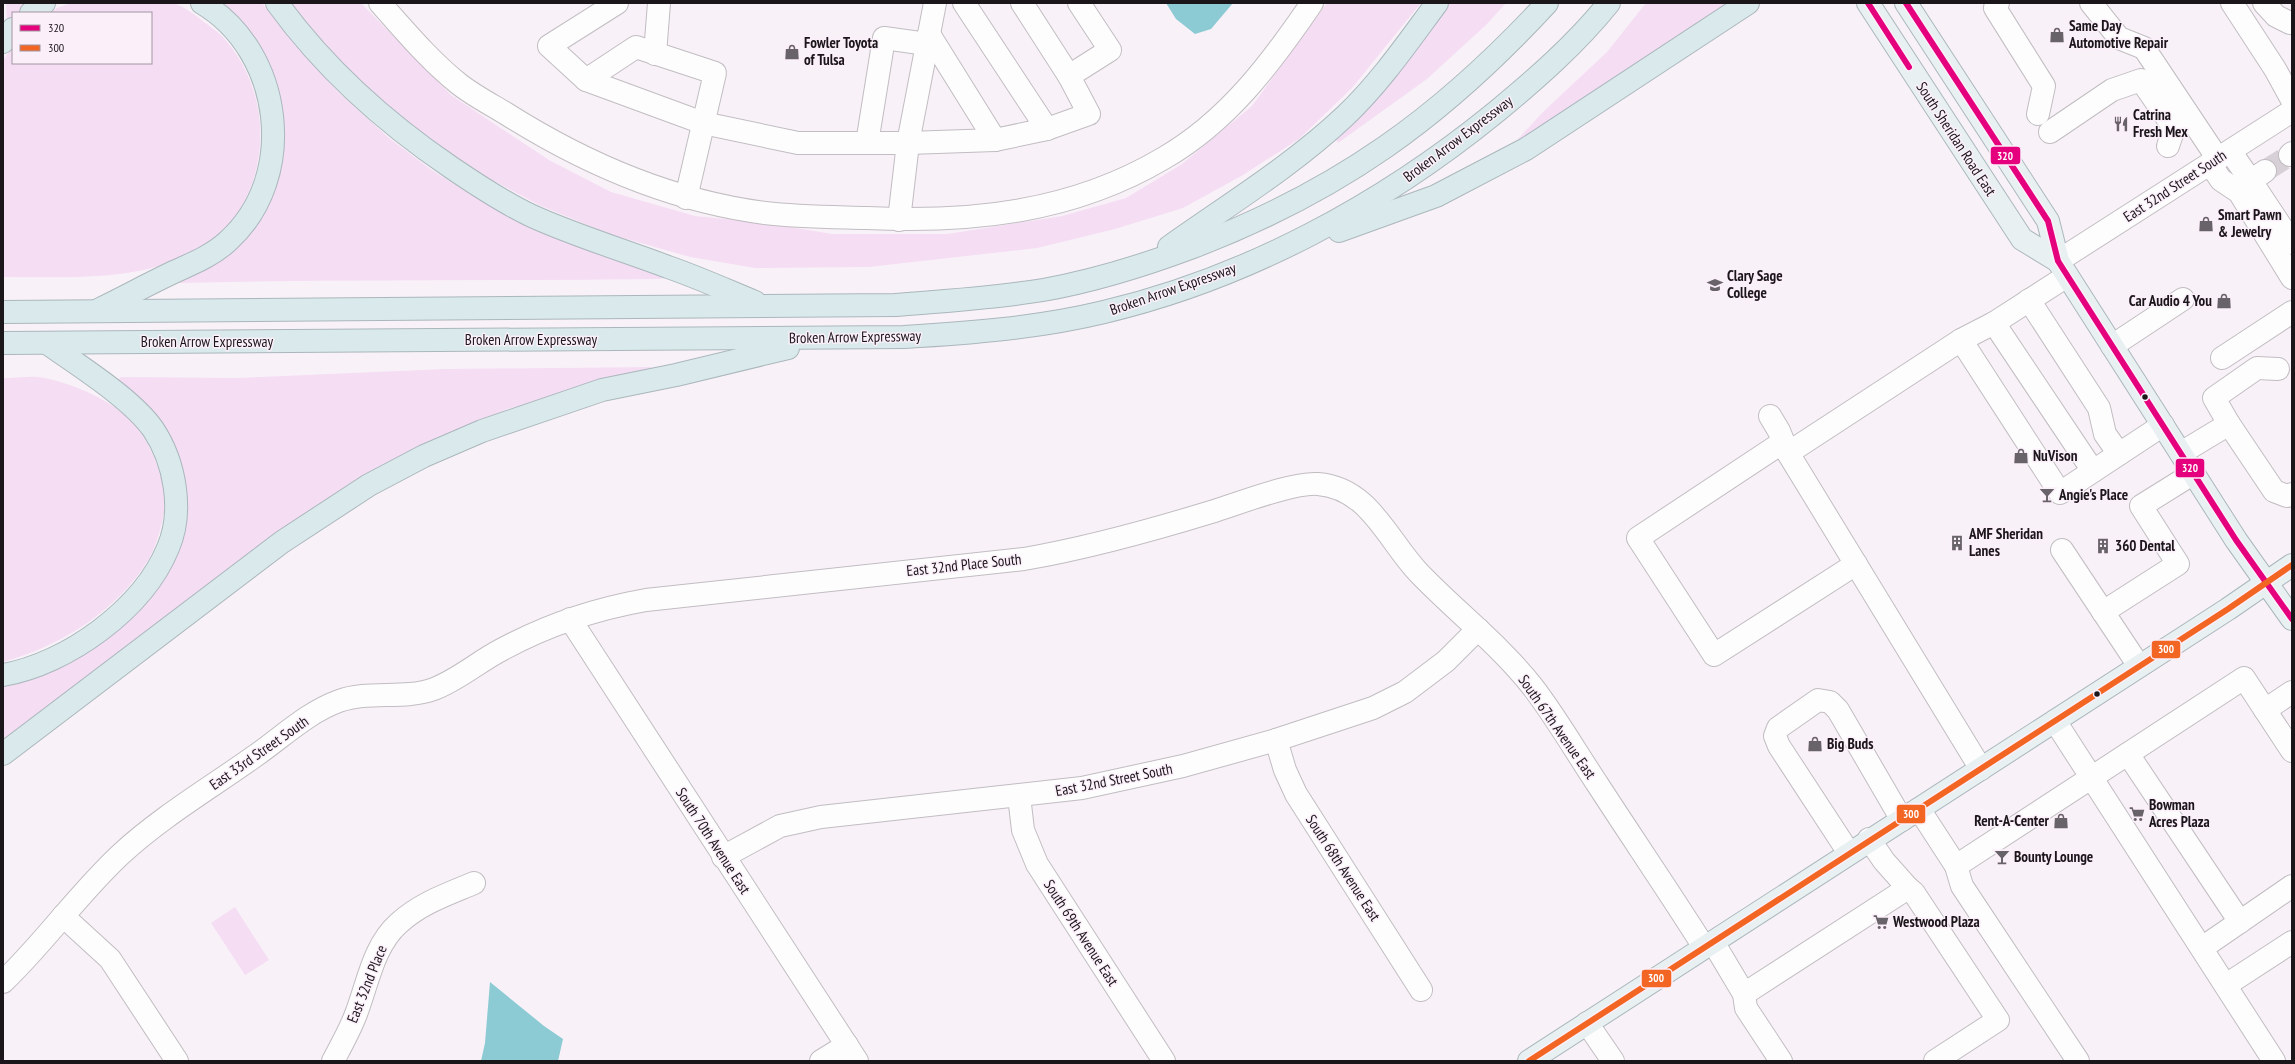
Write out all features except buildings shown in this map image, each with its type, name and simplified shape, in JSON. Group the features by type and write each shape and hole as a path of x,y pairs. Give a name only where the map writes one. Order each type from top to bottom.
{"highway":[{"path":"31,12 44,3"},
{"path":"95,312 203,259 228,242 248,219 265,185 272,160 274,137 273,117 267,90 258,65 246,44 229,25 202,3"},
{"path":"277,3 299,34 374,110 421,147 483,189 531,216 616,249 668,267 765,306"},
{"path":"1143,265 1301,155 1346,116 1390,67 1437,3"},
{"name":"Broken Arrow Expressway","path":"3,312 896,305 1007,296 1046,290 1143,265 1227,234 1276,212 1352,169 1391,144 1440,107 1480,72 1547,3"},
{"name":"Broken Arrow Expressway","path":"3,343 824,339 962,334 1030,325 1103,312 1162,295 1226,273 1336,221 1371,202 1432,161 1523,90 1562,53 1609,3"},
{"path":"1226,273 1436,196 1526,149 1748,3"},
{"path":"3,42 12,30"},
{"path":"3,754 282,542 370,485 424,456 482,430 602,390 676,375 824,339"},
{"path":"3,675 41,664 65,652 94,634 119,614 141,591 158,568 168,548 175,526 176,503 174,482 162,446 153,429 128,402 48,343"}],"main road":[{"name":"South Sheridan Road East","path":"1868,3 2022,239 2062,269"},
{"name":"South Sheridan Road East","path":"1906,3 2048,221 2062,269 2194,473 2292,619"},
{"path":"1529,1061 1869,839 2055,721 2292,565"}],"street":[{"path":"380,3 410,36 460,84 541,136 602,167 686,198 766,213 899,220 1002,215 1056,203 1092,193 1165,158 1202,132 1250,88 1288,39 1312,3"},
{"path":"617,3 549,46 586,80 702,123 798,143 908,144 995,140 1046,129 1089,114 1070,76 1022,3"},
{"path":"655,54 659,3"},
{"path":"899,220 908,144 935,3"},
{"path":"964,3 1046,129"},
{"path":"1070,76 1110,50 1079,3"},
{"path":"1998,3 1995,8 2044,86 2038,114"},
{"path":"2091,3 2119,38 2144,48 2219,158 2221,180 2239,192 2292,278"},
{"path":"2232,3 2275,69 2292,100"},
{"path":"2264,3 2276,16 2290,23"},
{"path":"867,143 884,38 928,39"},
{"path":"928,39 995,140"},
{"path":"586,80 636,48 716,73 702,123 686,198"},
{"path":"2050,132 2112,90 2141,80 2174,128 2168,146"},
{"name":"East 32nd Street South","path":"1856,564 1714,655 1638,538 1961,340 1994,323 2029,300 2062,269 2219,158 2292,111"},
{"path":"2219,158 2258,176 2292,243"},
{"path":"2112,346 2183,299"},
{"path":"2029,300 2099,408 2105,434 2119,454"},
{"path":"2222,358 2292,312"},
{"path":"1994,323 2093,471"},
{"path":"1961,340 2060,493 2163,425"},
{"path":"2285,364 2257,368 2235,381 2214,398 2224,416 2274,491 2287,496 2292,494"},
{"path":"2181,453 2285,364"},
{"path":"1770,416 1779,431 1786,448 1981,768"},
{"path":"2103,612 2178,564 2142,506 2194,473"},
{"name":"East 32nd Place South","path":"570,619 604,608 646,600 1024,559 1072,551 1132,536 1305,485 1316,484 1334,487 1351,494"},
{"name":"South 67th Avenue East","path":"1351,494 1375,516 1403,555 1442,597 1478,629 1518,670 1547,708 1708,944 1744,994 1746,1008 1781,1061"},
{"path":"2062,550 2139,666"},
{"name":"South 70th Avenue East","path":"570,619 723,857 852,1053"},
{"name":"East 33rd Street South","path":"3,982 20,966 107,868 136,842 330,705 358,697 409,694 434,688 500,650 540,630 570,619"},
{"name":"East 32nd Street South","path":"723,857 780,826 821,817 1082,788 1131,779 1276,740 1372,708 1405,692 1446,661 1478,629"},
{"path":"1956,866 2244,678 2292,751"},
{"path":"2265,710 2292,692"},
{"path":"1849,853 1779,746 1775,736 1778,728 1818,700 1830,702 1838,710 1910,814 1956,866 1962,886 2078,1061"},
{"path":"2055,721 2274,1061"},
{"name":"South 68th Avenue East","path":"1276,740 1285,770 1296,794 1421,990"},
{"path":"2128,754 2240,922"},
{"name":"South 69th Avenue East","path":"1019,796 1023,830 1037,864 1164,1061"},
{"path":"1869,839 1884,861 1914,893 1998,1020 1934,1061"},
{"name":"East 32nd Place","path":"333,1061 356,1014 374,961 389,934 397,924 421,907 474,883"},
{"path":"2202,948 2292,886"},
{"path":"1744,994 1908,888"},
{"path":"64,916 110,959 177,1061"},
{"path":"2226,985 2292,942"},
{"path":"1587,1023 1613,1061"},
{"path":"821,1061 852,1053"},
{"path":"2286,1061 2292,1057"}],"shaded area":[{"path":"6,3 32,3 19,12 12,12 12,17 7,20"},
{"path":"71,3 174,3 190,11 215,30 221,35 235,53 246,72 254,93 259,114 259,158 253,179 241,208 220,236 207,247 176,261 128,273 78,277 3,277 3,60 12,47 12,64 152,64 152,12 51,12 57,8"},
{"path":"221,3 262,3 293,42 338,92 389,138 433,171 498,211 665,275 661,279 179,283 179,277 239,243 282,118 280,95 253,36 237,16"},
{"path":"289,3 361,3 451,95 549,160 611,192 695,216 767,223 832,234 947,234 1062,216 1126,198 1182,164 1252,106 1327,3 1421,3 1352,88 1299,139 1243,175 1183,208 1115,229 1037,248 869,267 755,268 690,257 609,234 539,205 468,167 385,107 348,72"},
{"path":"1445,3 1506,3 1487,24 1427,79 1338,143 1334,136"},
{"path":"1646,3 1735,3 1524,141 1518,139 1544,111 1607,52"},
{"path":"651,367 650,373 507,409 408,455 3,745 3,684 116,626 186,494 118,384 120,377 237,378 445,369"},
{"path":"3,378 45,378 87,392 117,408 133,422 146,441 160,474 165,501 161,527 153,551 137,576 122,594 87,623 67,636 25,655 3,662"},
{"path":"235,907 269,960 245,975 211,923"}],"water":[{"path":"1166,3 1233,3 1211,29 1195,34 1176,19"},
{"path":"490,982 544,1026 563,1039 558,1061 481,1061 485,1043"}],"tunnel":[{"path":"2265,171 2290,155"}],"transit line":[{"name":"320","path":"1868,3 1909,67"},
{"name":"320","path":"1906,3 2048,221 2058,261 2236,540 2292,619"},
{"name":"300","path":"1529,1061 2228,609 2292,565"}],"place":[{"name":"Same Day Automotive Repair","path":"2057,35"},
{"name":"Fowler Toyota of Tulsa","path":"792,52"},
{"name":"Catrina Fresh Mex","path":"2121,124"},
{"name":"Smart Pawn & Jewelry","path":"2206,224"},
{"name":"Clary Sage College","path":"1715,285"},
{"name":"Car Audio 4 You","path":"2224,301"},
{"name":"NuVison","path":"2021,456"},
{"name":"Angie's Place","path":"2047,495"},
{"name":"AMF Sheridan Lanes","path":"1957,543"},
{"name":"360 Dental","path":"2103,546"},
{"name":"Big Buds","path":"1815,744"},
{"name":"Bowman Acres Plaza","path":"2137,814"},
{"name":"Rent-A-Center","path":"2061,821"},
{"name":"Bounty Lounge","path":"2002,857"},
{"name":"Westwood Plaza","path":"1881,922"}]}
